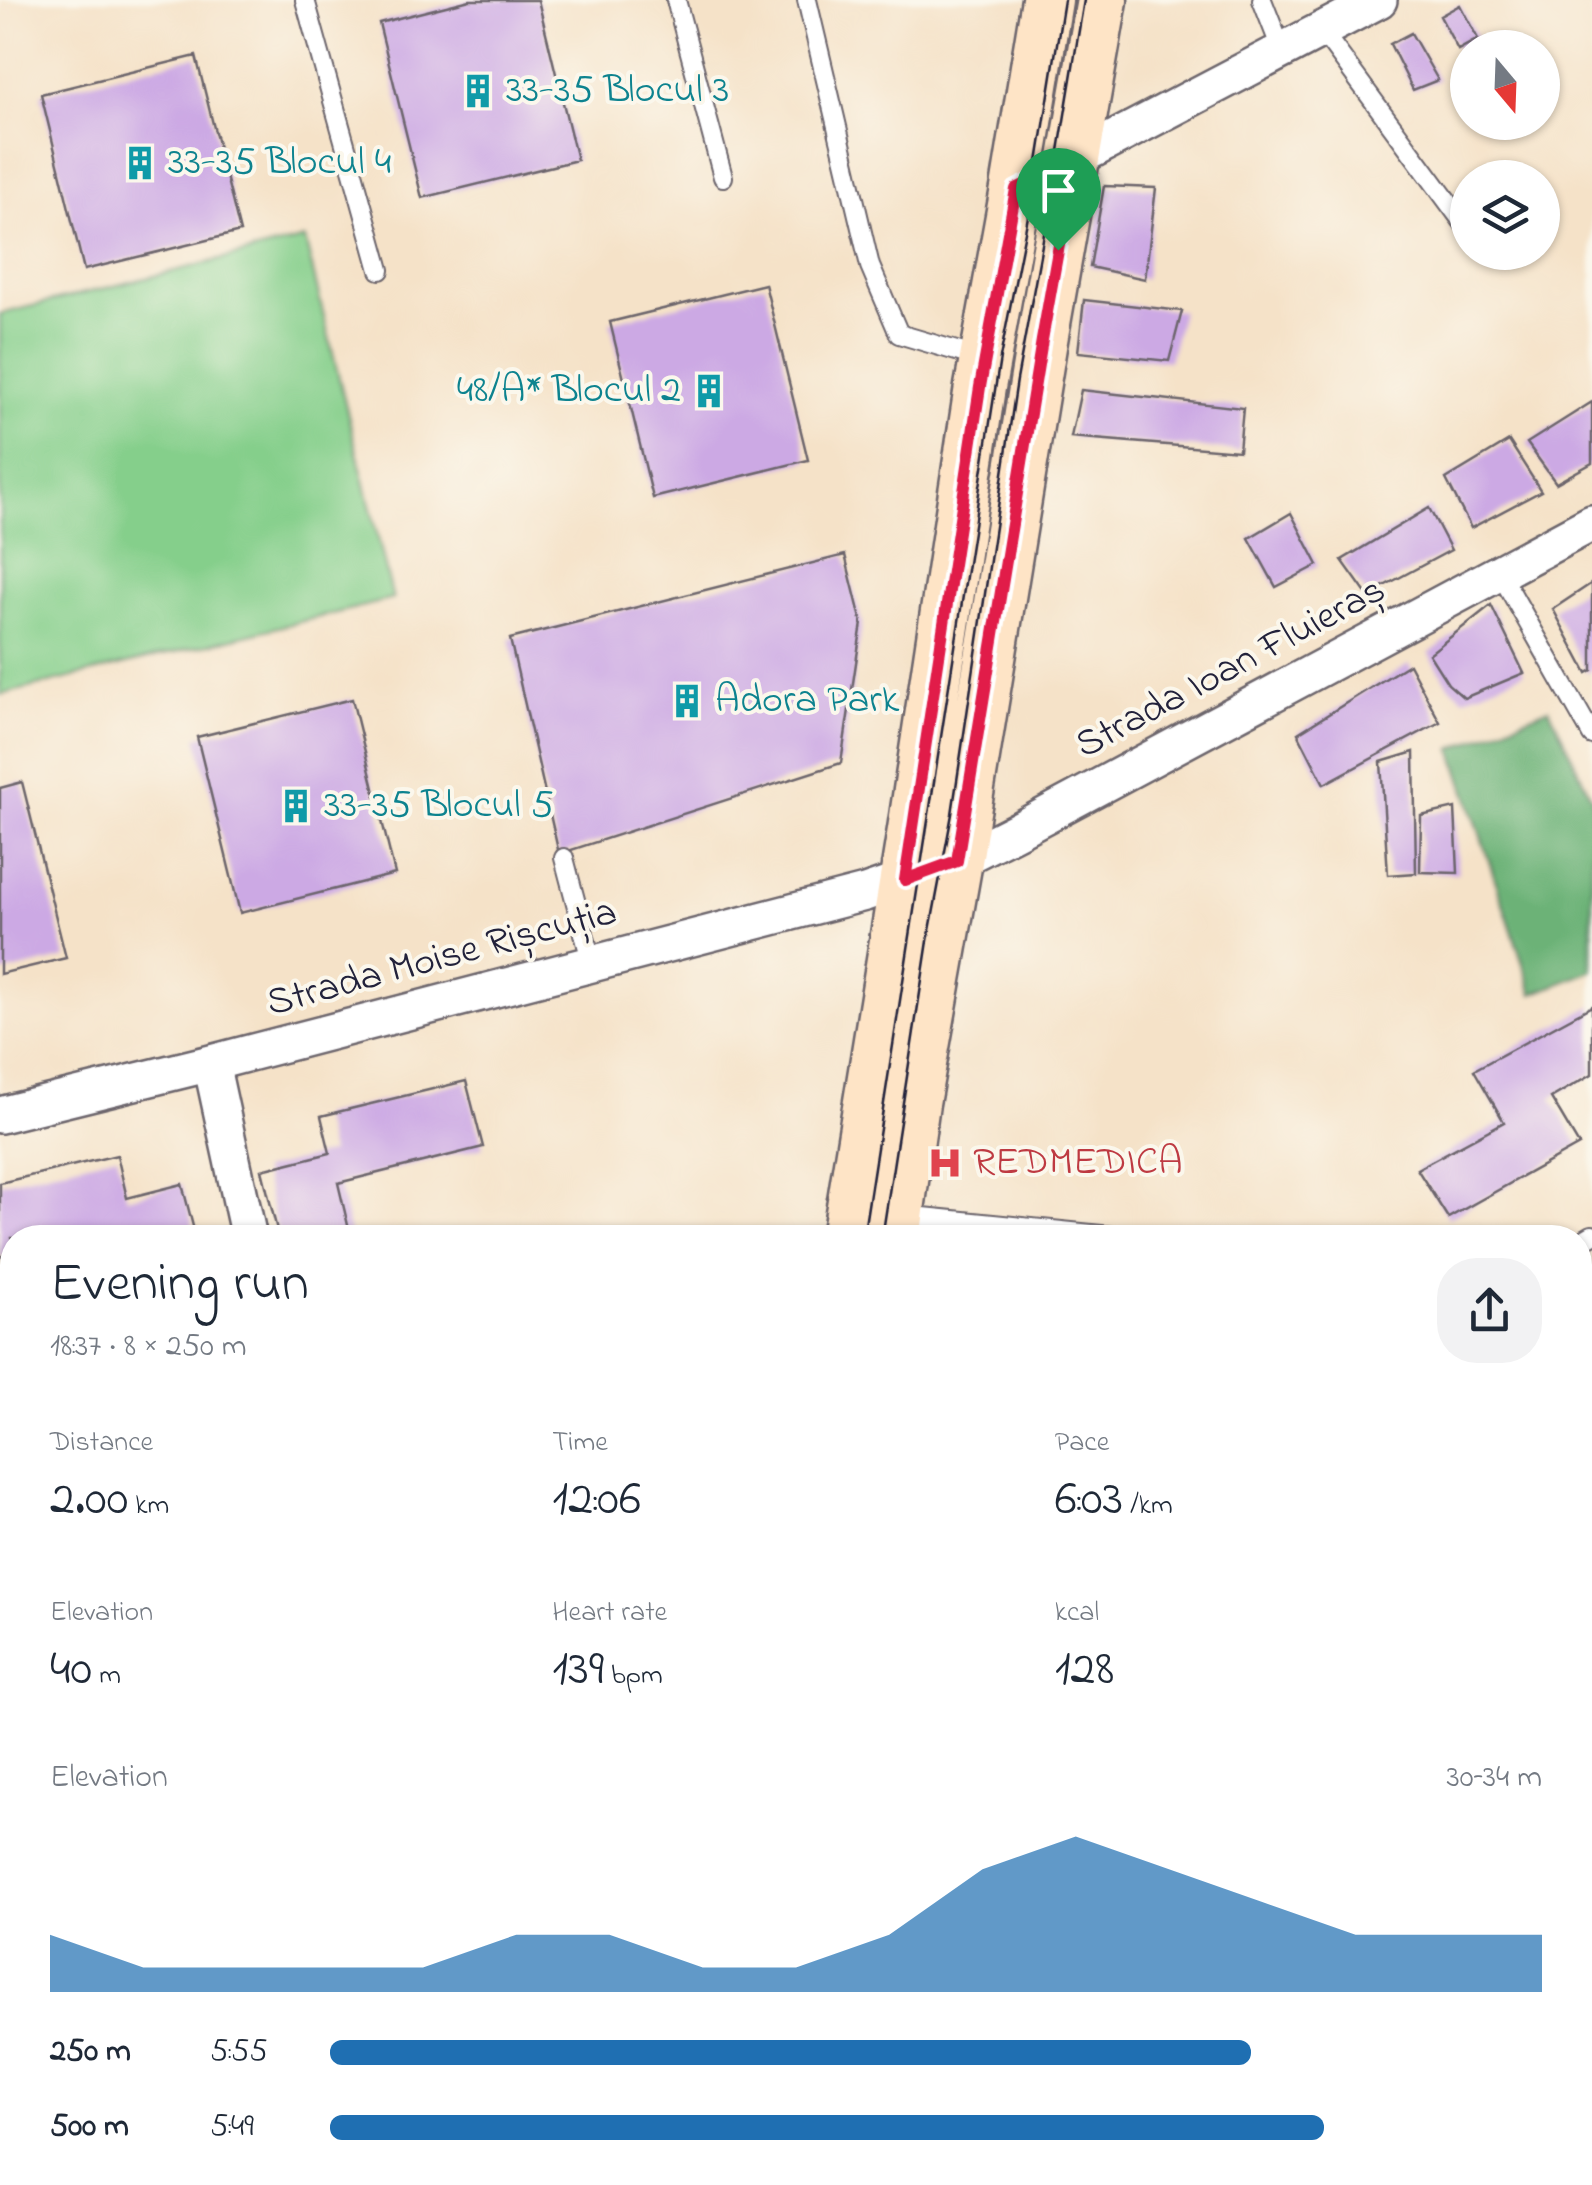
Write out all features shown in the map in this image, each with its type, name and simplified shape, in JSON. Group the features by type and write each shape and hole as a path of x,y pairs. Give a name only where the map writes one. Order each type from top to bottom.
{"main road":[{"path":"849,1225 985,360 1047,0"},
{"path":"896,1225 1102,0"}],"street":[{"path":"1016,189 1379,0"},
{"name":"Strada Ioan Fluieraș","path":"905,880 957,861 1592,523"},
{"name":"Strada Moise Rișcuția","path":"0,1115 905,880"},
{"path":"212,1063 245,1225"}],"lane":[{"path":"305,0 380,270"},
{"path":"676,0 723,177"},
{"path":"807,0 870,266 888,313 899,334 985,360"},
{"path":"1262,0 1282,52"},
{"path":"1322,31 1450,204"},
{"path":"1500,574 1592,734"},
{"path":"564,858 592,964"}],"green space":[{"path":"305,239 393,599 0,695 0,314"},
{"path":"1549,708 1592,799 1592,971 1533,994 1452,749"}],"building":[{"name":"33-35 Blocul 3","path":"470,0 538,0 577,160 422,198 379,23"},
{"path":"1460,5 1473,30 1450,30 1450,35 1440,16"},
{"path":"1411,33 1438,80 1413,90 1390,44"},
{"name":"33-35 Blocul 4","path":"196,56 240,232 84,270 41,94"},
{"path":"1104,186 1156,188 1145,279 1090,267"},
{"name":"48/A* Blocul 2","path":"765,284 808,460 653,498 610,322"},
{"path":"1084,300 1182,311 1169,361 1078,352"},
{"path":"1081,390 1243,408 1239,451 1071,437"},
{"path":"1592,402 1592,463 1556,483 1527,443"},
{"path":"1509,441 1541,491 1471,528 1446,479"},
{"path":"1429,508 1451,550 1367,595 1342,560"},
{"path":"1291,513 1318,565 1276,587 1249,538"},
{"name":"Adora Park","path":"845,555 862,623 841,763 559,854 510,639"},
{"path":"1592,583 1592,670 1587,673 1553,609"},
{"path":"1491,605 1524,673 1464,698 1448,684 1429,654"},
{"path":"1409,664 1440,722 1324,784 1298,733"},
{"name":"33-35 Blocul 5","path":"352,699 395,874 240,913 197,737"},
{"path":"1414,752 1416,873 1388,875 1381,762"},
{"path":"22,782 66,958 0,974 0,788"},
{"path":"1455,808 1458,873 1420,872 1421,816"},
{"path":"1592,1006 1592,1074 1551,1098 1579,1145 1448,1218 1417,1169 1504,1122 1474,1070"},
{"path":"466,1081 483,1147 338,1183 348,1225 276,1225 262,1170 330,1153 321,1116"},
{"path":"117,1155 127,1198 182,1184 193,1225 0,1225 0,1183"}],"tram line":[{"path":"865,1225 1000,358 1035,181 1064,0"},
{"path":"884,1225 952,814 1017,380 1084,0"}],"place":[{"name":"33-35 Blocul 3","path":"478,91"},
{"name":"33-35 Blocul 4","path":"140,163"},
{"name":"48/A* Blocul 2","path":"709,391"},
{"name":"Adora Park","path":"687,701"},
{"name":"33-35 Blocul 5","path":"296,806"},
{"name":"REDMEDICA","path":"945,1163"}],"route":[{"path":"1074,161 1058,250 957,861 905,880 980,387 1016,189 1074,161"}]}
